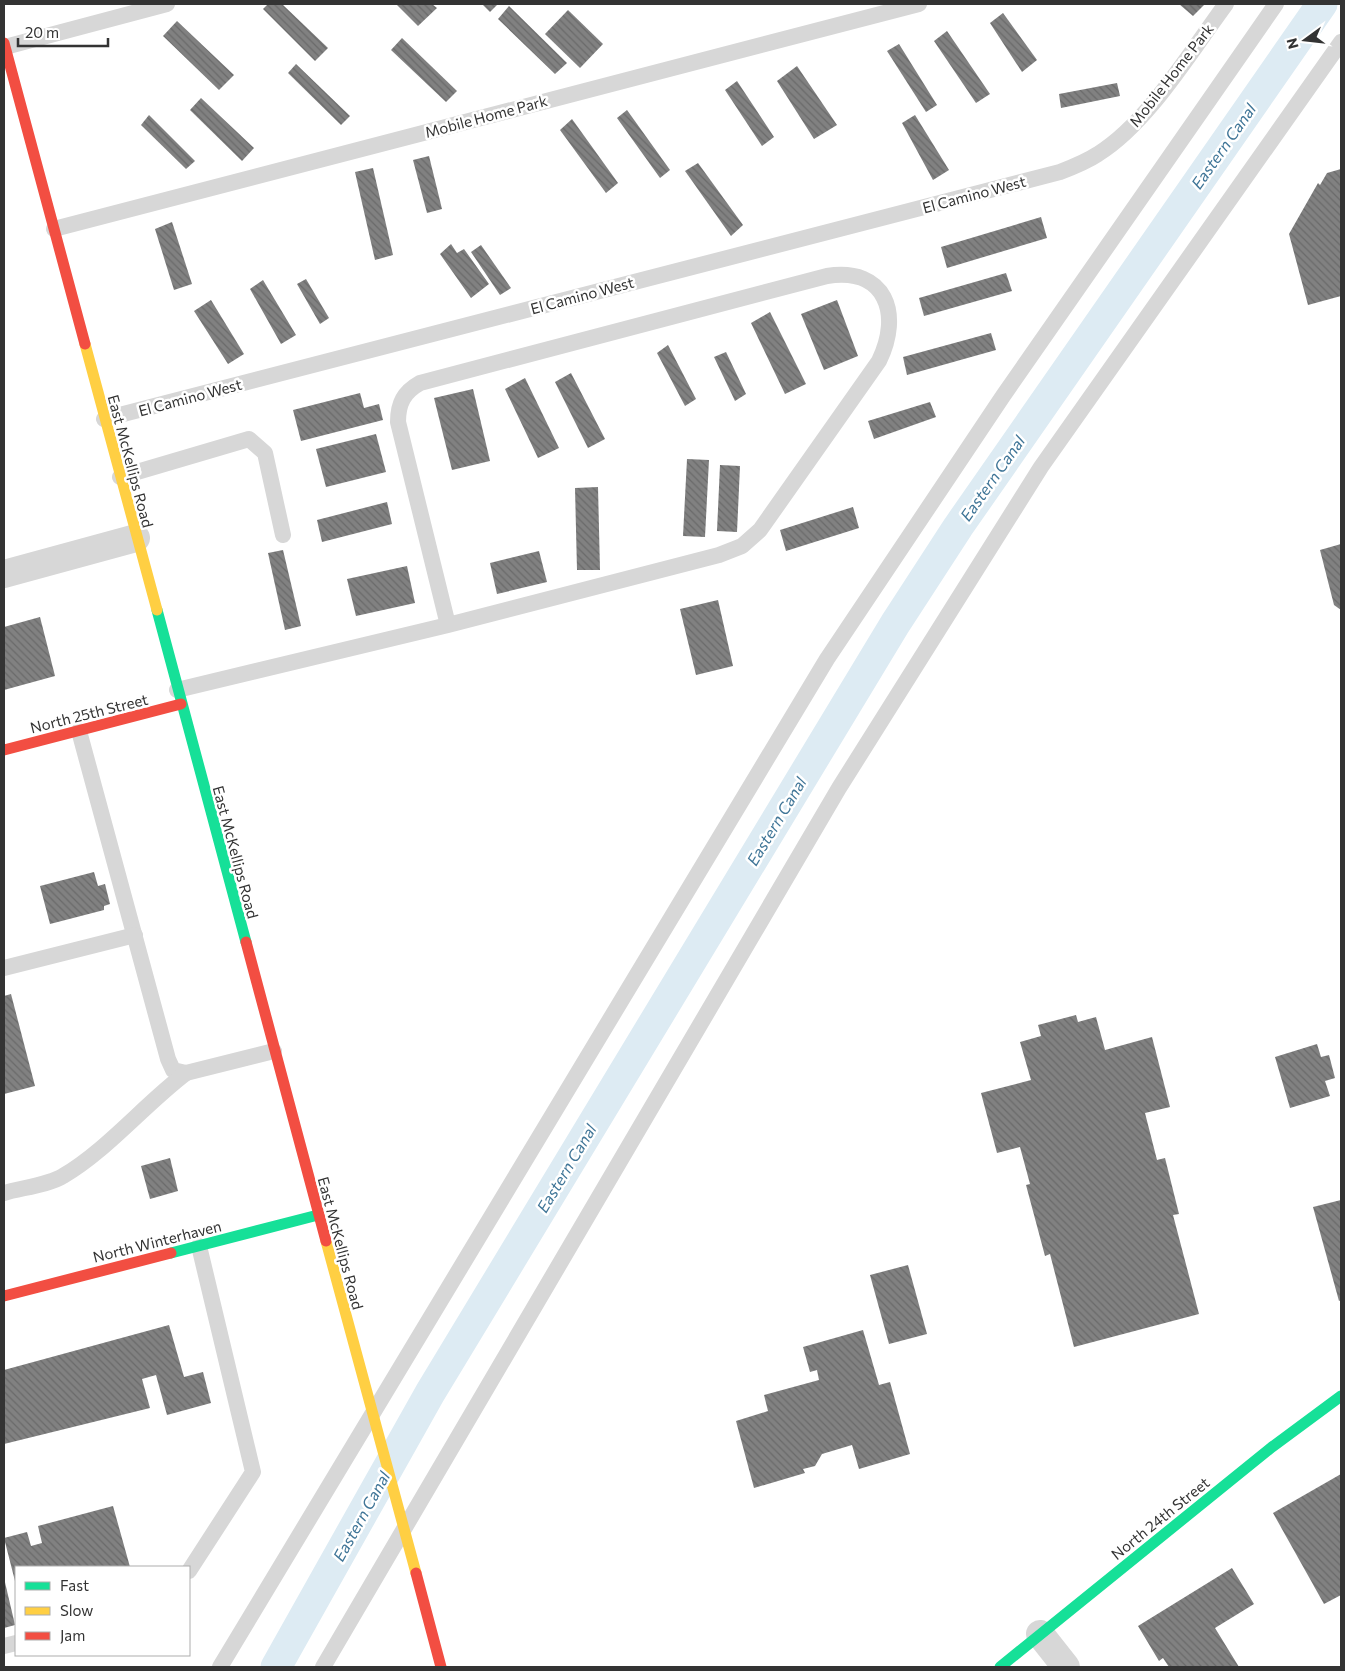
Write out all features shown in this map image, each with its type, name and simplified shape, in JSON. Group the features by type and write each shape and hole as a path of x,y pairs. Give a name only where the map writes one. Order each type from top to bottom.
{"main road":[{"name":"East McKellips Road","path":"4,45 441,1667"},
{"name":"North 25th Street","path":"4,750 79,731 179,697"},
{"name":"North Winterhaven","path":"4,1296 318,1215"},
{"name":"North 24th Street","path":"1000,1667 1272,1447 1341,1396"}],"street":[{"path":"4,574 136,538"},
{"path":"1040,1634 1066,1667"}],"lane":[{"path":"4,45 167,4"},
{"name":"Mobile Home Park","path":"54,229 919,4"},
{"name":"Mobile Home Park","path":"1060,172 1099,154 1133,125 1151,105 1226,4"},
{"path":"220,1667 827,659 1003,396 1276,4"},
{"path":"323,1667 839,788 1041,468 1341,42"},
{"name":"El Camino West","path":"104,419 1060,172"},
{"path":"179,697 448,625 719,556 742,546 753,538 879,361 890,331 884,298 877,287 867,279 855,274 827,276 420,383 411,388 400,403 398,422 448,625"},
{"path":"120,477 249,439 265,453 284,534"},
{"path":"79,731 168,1059 173,1070 186,1073"},
{"path":"4,968 135,935"},
{"path":"4,1193 61,1178 89,1157 159,1094 186,1073 274,1051"},
{"path":"190,1569 253,1472 199,1246"}],"building":[{"path":"268,4 282,4 328,48 315,61 263,9"},
{"path":"396,4 432,4 437,8 418,26"},
{"path":"482,4 498,4 490,12"},
{"path":"1179,4 1205,4 1193,16"},
{"path":"509,6 567,63 555,74 498,19"},
{"path":"568,10 603,44 580,68 545,34"},
{"path":"1003,13 1037,60 1022,72 990,23"},
{"path":"177,21 234,75 219,90 163,36"},
{"path":"947,31 990,94 976,103 934,41"},
{"path":"402,38 457,91 446,102 391,50"},
{"path":"899,44 937,105 926,112 887,51"},
{"path":"296,64 350,116 341,125 288,73"},
{"path":"797,66 837,125 814,139 777,81"},
{"path":"737,81 774,137 762,146 725,90"},
{"path":"1117,83 1120,96 1061,108 1059,94"},
{"path":"201,98 254,148 242,161 190,110"},
{"path":"627,110 670,170 660,178 617,118"},
{"path":"149,115 195,161 186,169 141,125"},
{"path":"915,115 949,170 933,180 902,123"},
{"path":"572,119 618,183 606,193 560,130"},
{"path":"429,156 442,209 427,213 413,160"},
{"path":"698,163 743,225 731,236 685,171"},
{"path":"373,168 393,255 375,260 355,172"},
{"path":"1341,169 1341,296 1308,305 1289,234 1318,183 1320,185 1327,173"},
{"path":"1041,217 1047,238 947,268 941,247"},
{"path":"172,222 192,284 174,290 155,229"},
{"path":"451,244 457,253 464,249 489,284 471,298 440,254"},
{"path":"481,245 511,288 500,295 471,252"},
{"path":"1006,273 1012,291 924,316 919,298"},
{"path":"306,279 329,318 320,324 297,284"},
{"path":"263,280 296,335 281,344 250,289"},
{"path":"211,300 244,354 228,364 194,311"},
{"path":"837,300 858,356 824,370 801,314"},
{"path":"770,312 806,384 785,394 751,323"},
{"path":"991,333 996,350 907,375 903,357"},
{"path":"668,345 696,399 685,406 657,353"},
{"path":"726,352 746,394 735,401 714,357"},
{"path":"571,373 605,439 588,448 555,382"},
{"path":"525,378 559,448 538,458 505,389"},
{"path":"473,389 490,461 452,470 434,398"},
{"path":"360,393 364,408 379,404 383,420 301,441 293,410"},
{"path":"930,402 936,417 874,439 868,421"},
{"path":"376,434 386,472 326,487 316,449"},
{"path":"687,459 709,460 705,537 683,536"},
{"path":"720,465 740,466 737,532 717,531"},
{"path":"598,487 600,570 577,570 575,488"},
{"path":"387,502 392,524 322,542 317,520"},
{"path":"853,507 859,528 786,551 780,530"},
{"path":"1341,544 1341,610 1334,605 1320,550"},
{"path":"283,550 301,626 285,630 268,553"},
{"path":"539,551 547,582 497,594 490,563"},
{"path":"407,566 415,603 356,616 347,579"},
{"path":"718,600 733,666 696,675 680,609"},
{"path":"40,617 55,676 4,690 4,627"},
{"path":"94,872 98,886 105,884 110,904 104,906 104,910 50,924 40,886"},
{"path":"11,994 35,1086 4,1094 4,996"},
{"path":"1076,1015 1078,1022 1096,1017 1105,1050 1152,1037 1170,1107 1145,1113 1157,1160 1165,1158 1179,1214 1173,1215 1199,1314 1074,1347 1050,1254 1045,1256 1026,1185 1030,1184 1020,1147 997,1153 981,1093 1031,1080 1020,1042 1041,1036 1038,1025"},
{"path":"1317,1044 1321,1057 1329,1055 1335,1078 1325,1081 1330,1096 1290,1108 1275,1057"},
{"path":"170,1158 178,1191 150,1199 141,1166"},
{"path":"1341,1200 1341,1300 1339,1301 1313,1207"},
{"path":"908,1265 927,1334 889,1344 870,1275"},
{"path":"169,1325 184,1377 203,1372 211,1403 167,1415 156,1375 142,1379 150,1408 4,1444 4,1370"},
{"path":"863,1330 879,1385 890,1382 910,1454 859,1469 852,1445 822,1454 815,1466 803,1469 805,1473 754,1488 736,1421 768,1411 764,1395 819,1380 817,1370 810,1372 803,1347"},
{"path":"1341,1474 1341,1595 1324,1604 1273,1513"},
{"path":"113,1506 130,1566 15,1566 15,1581 4,1538 27,1532 31,1546 42,1543 38,1526"},
{"path":"1232,1568 1254,1604 1215,1628 1239,1667 1169,1667 1163,1658 1159,1661 1138,1626"},
{"path":"4,1578 15,1625 4,1628"}],"waterway":[{"name":"Eastern Canal","path":"276,1667 430,1393 895,624 958,527 1322,4"}],"traffic: fast":[{"path":"157,610 246,942"},
{"path":"171,1253 318,1215"},
{"path":"1000,1667 1272,1447 1341,1396"}],"traffic: slow":[{"path":"85,344 157,610"},
{"path":"326,1241 416,1573"}],"traffic: jam":[{"path":"4,43 85,344"},
{"path":"4,750 181,704"},
{"path":"246,942 326,1241"},
{"path":"4,1296 171,1253"},
{"path":"416,1573 441,1667"}]}
